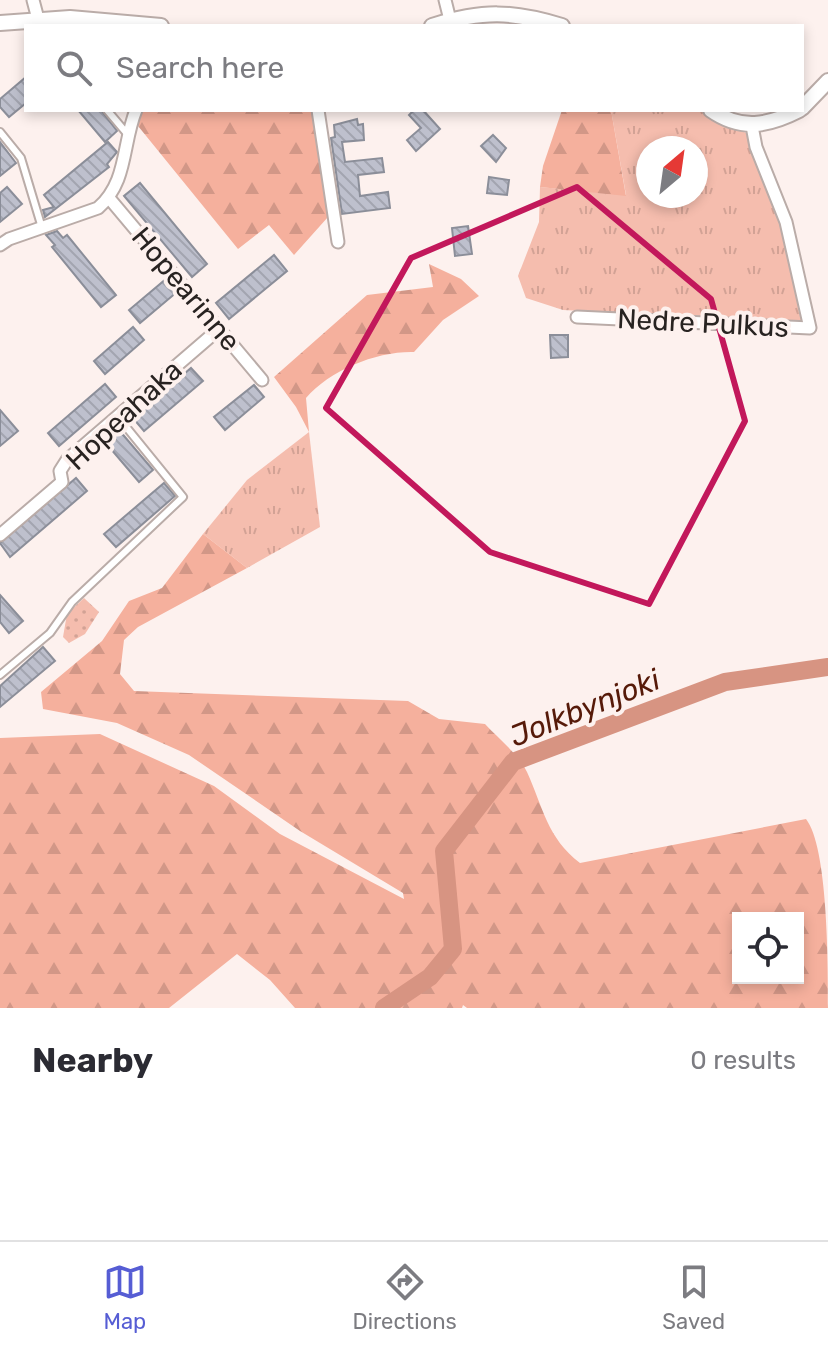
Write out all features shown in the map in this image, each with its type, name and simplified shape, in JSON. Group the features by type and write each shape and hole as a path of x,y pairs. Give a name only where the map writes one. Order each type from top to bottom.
{"street":[{"path":"33,0 38,19"},
{"path":"445,0 450,20"},
{"path":"438,24 488,12 507,13 554,24"},
{"path":"0,23 38,19 126,24"},
{"path":"804,105 828,81"},
{"path":"0,245 98,208 109,198 119,184 135,112"},
{"path":"318,112 338,242"},
{"path":"715,112 734,123 752,126 792,112"},
{"name":"Nedre Pulkus","path":"577,317 810,328 786,222 756,147 752,126"},
{"name":"Hopearinne","path":"109,198 262,380"},
{"name":"Hopeahaka","path":"0,535 62,482 60,471 67,460 219,329"}],"lane":[{"path":"109,112 129,136"},
{"path":"0,132 21,158 42,228"},
{"path":"0,675 50,633 72,602 183,497 118,417"}],"highlighted area":[{"path":"577,187 711,299 745,421 649,604 490,552 326,408 411,258"}],"green space":[{"path":"127,112 313,112 328,217 294,255 269,225 238,249"},
{"path":"561,112 611,112 626,196 540,187 543,166"},
{"path":"611,112 705,112 746,133 778,215 804,322 563,310 526,298 518,276 539,222 540,187 626,195"},
{"path":"429,264 461,279 479,296 443,320 414,352 385,355 355,364 316,388 306,398 309,432 296,407 274,377 367,295 433,287"},
{"path":"309,432 320,527 247,568 203,534 247,480"},
{"path":"203,534 247,568 138,627 124,640 120,674 134,691 408,701 439,719 485,724 523,766 553,832 580,863 806,819 819,854 823,879 828,1008 467,1008 463,1005 462,1008 295,1008 270,980 237,954 169,1008 0,1008 0,738 100,734 214,786 280,834 404,899 403,893 300,831 189,755 117,723 43,709 41,692 102,641 129,601 162,588"},
{"path":"84,598 99,612 85,634 69,643 63,637 67,614"}],"building":[{"path":"24,79 24,105 9,117 0,107 0,99"},
{"path":"80,112 103,112 117,131 105,142"},
{"path":"425,112 440,129 416,151 407,140 421,128 409,115"},
{"path":"357,119 358,125 363,124 364,140 342,142 345,162 382,158 384,172 358,175 360,196 388,192 390,208 342,214 331,138 335,137 334,125"},
{"path":"493,135 506,148 496,162 481,146"},
{"path":"0,142 16,163 0,176"},
{"path":"108,142 117,152 107,164 109,167 45,217 43,210 54,207 44,195"},
{"path":"489,177 509,180 507,195 487,193"},
{"path":"140,183 207,264 192,277 124,196"},
{"path":"7,187 22,204 0,222 0,193"},
{"path":"468,226 472,254 455,256 452,228"},
{"path":"57,231 63,238 67,235 116,295 101,307 52,247 55,245 46,235"},
{"path":"274,255 287,271 229,319 216,303"},
{"path":"166,279 177,292 140,323 129,310"},
{"path":"133,327 144,340 105,374 94,361"},
{"path":"550,335 568,335 568,357 551,358"},
{"path":"191,368 203,381 144,431 133,418"},
{"path":"105,384 116,397 59,446 48,433"},
{"path":"254,385 264,397 225,430 214,417"},
{"path":"0,410 18,431 0,446"},
{"path":"119,430 153,470 139,482 105,442"},
{"path":"76,478 87,491 10,557 0,543"},
{"path":"164,483 175,496 116,547 104,534"},
{"path":"0,595 23,621 9,633 0,622"},
{"path":"43,647 55,661 0,707 0,686"}],"waterway":[{"name":"Jolkbynjoki","path":"384,1008 430,977 453,949 444,851 513,762 725,682 828,667"}]}
